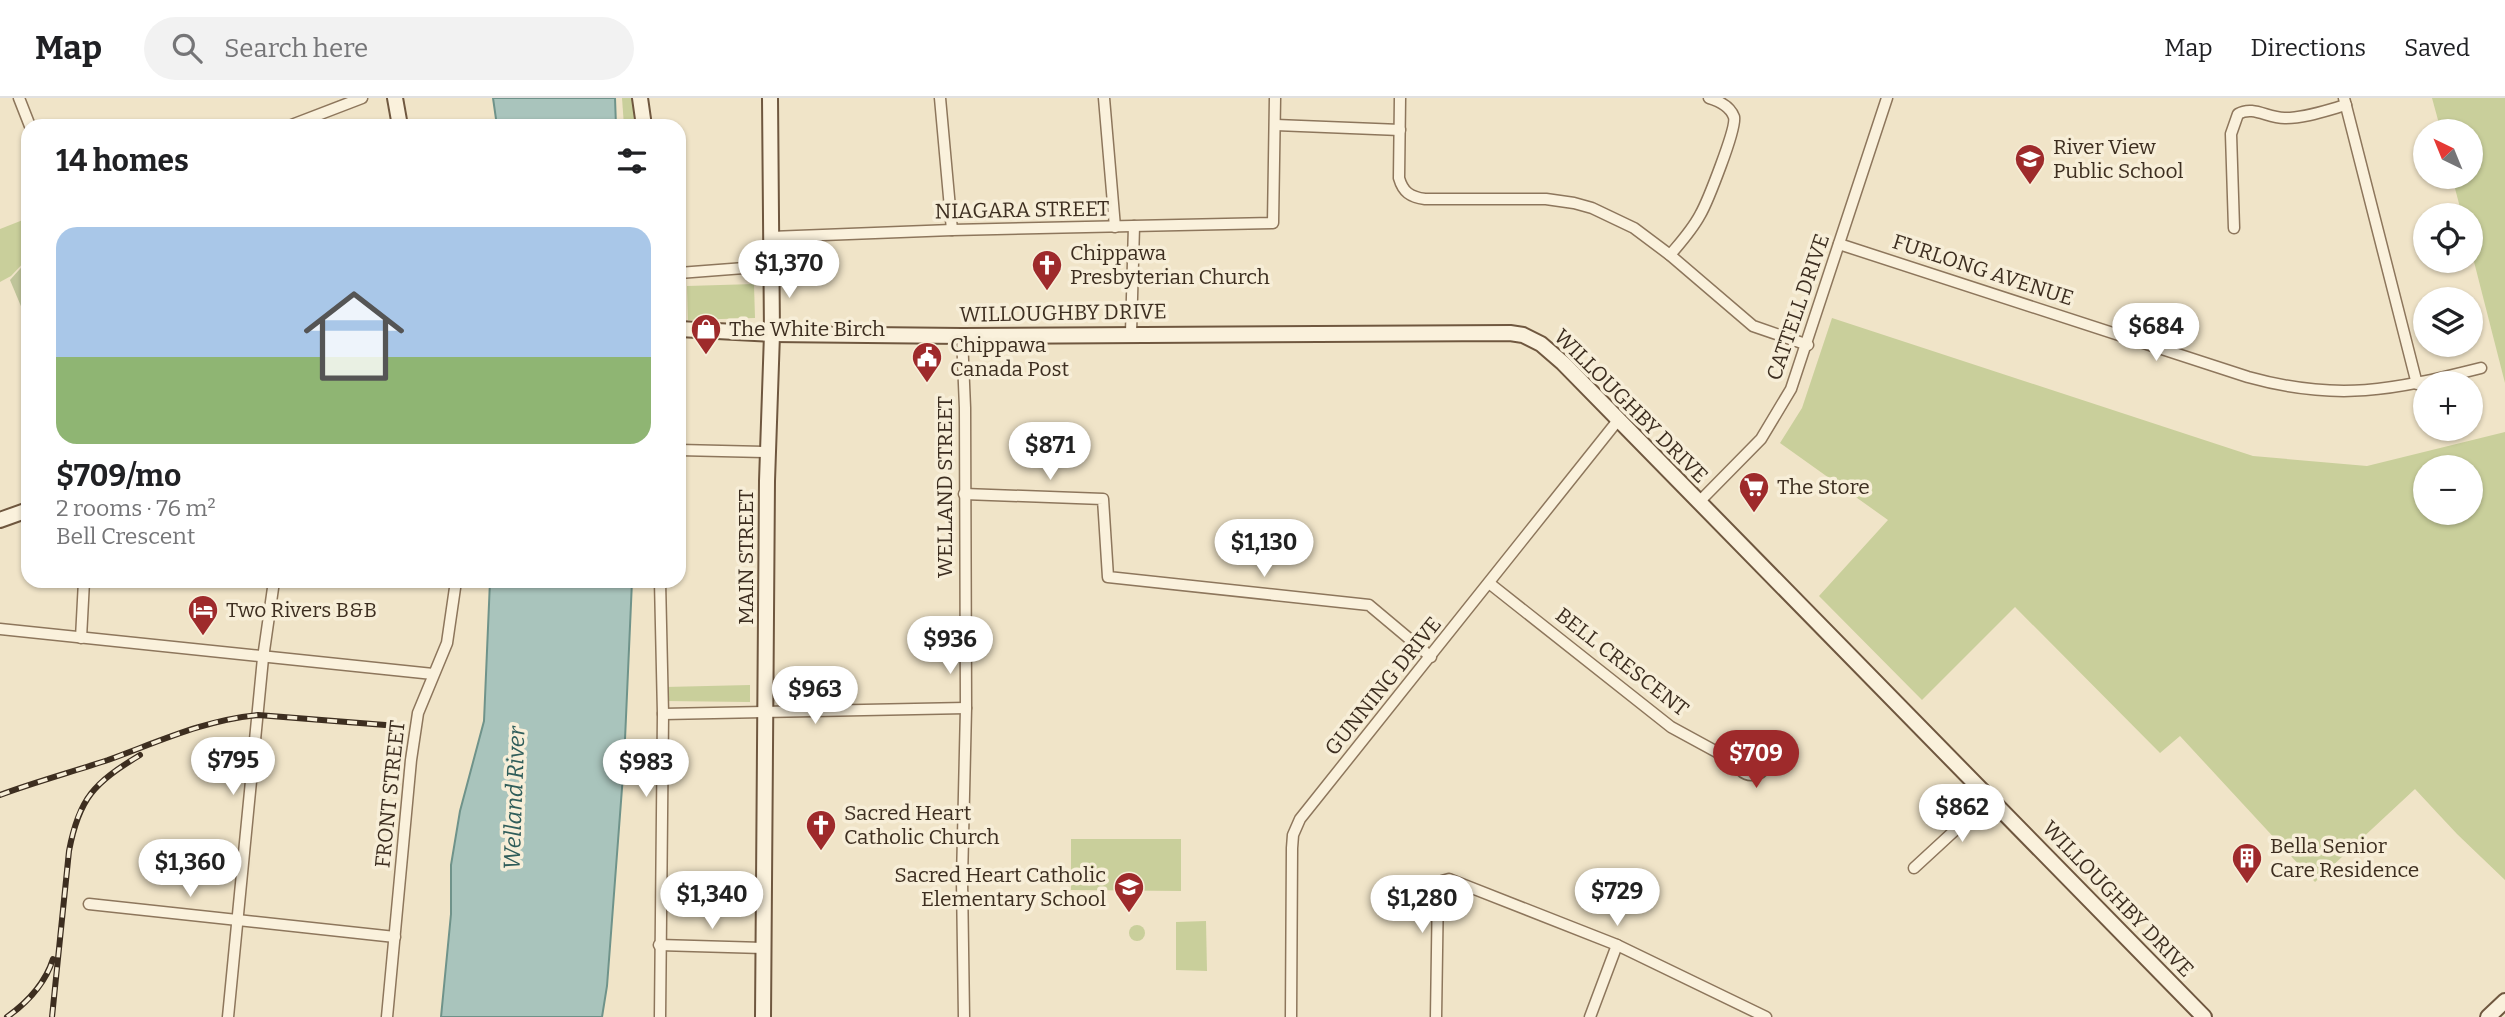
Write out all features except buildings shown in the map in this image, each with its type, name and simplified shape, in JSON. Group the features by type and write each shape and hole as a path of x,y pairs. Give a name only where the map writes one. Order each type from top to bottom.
{"street":[{"path":"19,98 27,119"},
{"path":"307,119 362,98"},
{"path":"395,98 399,119"},
{"path":"640,98 643,119"},
{"name":"MAIN STREET","path":"762,1017 768,453 772,334 770,98"},
{"path":"940,98 952,230"},
{"path":"1104,98 1115,227"},
{"path":"1275,98 1276,125 1400,130"},
{"path":"1400,98 1399,178 1401,186 1411,196 1424,199 1546,199 1574,203 1620,220 1670,255 1744,320 1762,330 1808,345"},
{"path":"1670,255 1704,208 1734,131 1734,116 1722,102 1709,98"},
{"name":"CATTELL DRIVE","path":"1699,502 1769,428 1791,389 1808,345 1887,98"},
{"path":"2234,228 2231,134 2238,114 2245,110 2254,110 2284,119 2345,101 2414,371"},
{"name":"NIAGARA STREET","path":"771,237 1273,223 1276,125"},
{"path":"1131,334 1134,226"},
{"name":"FURLONG AVENUE","path":"1839,244 2269,383 2332,392 2369,391 2413,385"},
{"path":"686,272 771,266"},
{"name":"WILLOUGHBY DRIVE","path":"686,329 772,334 1510,332 1522,335 1541,344 1619,419 2204,1017"},
{"name":"WELLAND STREET","path":"962,335 965,408 966,708 962,853 964,1017"},
{"name":"FURLONG AVENUE","path":"2469,371 2481,368"},
{"name":"GUNNING DRIVE","path":"1291,1017 1292,848 1296,827 1619,419"},
{"path":"686,450 768,453"},
{"path":"964,494 1103,499 1108,577 1368,606 1431,657"},
{"path":"0,520 21,512"},
{"name":"BELL CRESCENT","path":"1489,583 1671,727 1737,763"},
{"path":"81,638 84,588"},
{"path":"228,1017 236,918 273,588"},
{"name":"FRONT STREET","path":"387,1017 411,760 418,713 447,643 455,588"},
{"path":"660,588 663,714 660,1017"},
{"path":"0,629 433,674"},
{"path":"663,714 966,708"},
{"path":"1914,868 1990,798"},
{"path":"1436,1017 1438,886 1449,879 1618,944 1766,1017"},
{"path":"89,904 395,937"},
{"path":"1590,1017 1618,944"},
{"path":"659,945 763,948"},
{"path":"2488,1017 2505,1001"}],"green space":[{"path":"622,98 633,98 636,119 624,119"},
{"path":"2432,98 2505,98 2505,383 2483,297 2483,287 2480,287 2477,273 2483,273 2483,203 2459,203 2455,189 2483,189 2483,119 2438,119"},
{"path":"21,221 21,265 11,276 0,282 0,229"},
{"path":"21,268 21,306 10,280"},
{"path":"754,284 755,318 688,320 687,286"},
{"path":"1832,318 2253,456 2367,466 2468,441 2483,441 2483,437 2505,432 2505,880 2415,789 2315,882 2180,736 2160,753 2015,607 1922,700 1819,596 1888,520 1780,443 1802,408"},
{"path":"750,685 750,702 665,701 665,687"},
{"path":"1071,839 1181,839 1181,891 1071,890"},
{"path":"1206,921 1207,971 1176,970 1176,922"},
{"path":"1134,925 1140,925 1145,933 1143,939 1134,941 1129,936 1129,930"}],"water":[{"path":"493,98 615,98 616,119 496,119"},
{"name":"Welland River","path":"490,588 632,588 624,762 607,986 602,1017 441,1017 451,914 451,865 460,811 484,721"}],"railway":[{"path":"0,795 182,733 238,718 258,715 398,726"},
{"path":"52,1017 69,851 78,818 91,794 100,784 140,755"},
{"path":"7,1017 35,992 53,959"}],"place":[{"name":"River View Public School","path":"2030,186"},
{"name":"Chippawa Presbyterian Church","path":"1047,292"},
{"name":"The White Birch","path":"706,356"},
{"name":"Chippawa Canada Post","path":"927,384"},
{"name":"The Store","path":"1754,514"},
{"name":"Two Rivers B&B","path":"203,637"},
{"name":"Sacred Heart Catholic Church","path":"821,852"},
{"name":"Bella Senior Care Residence","path":"2247,885"},
{"name":"Sacred Heart Catholic Elementary School","path":"1129,914"}]}
